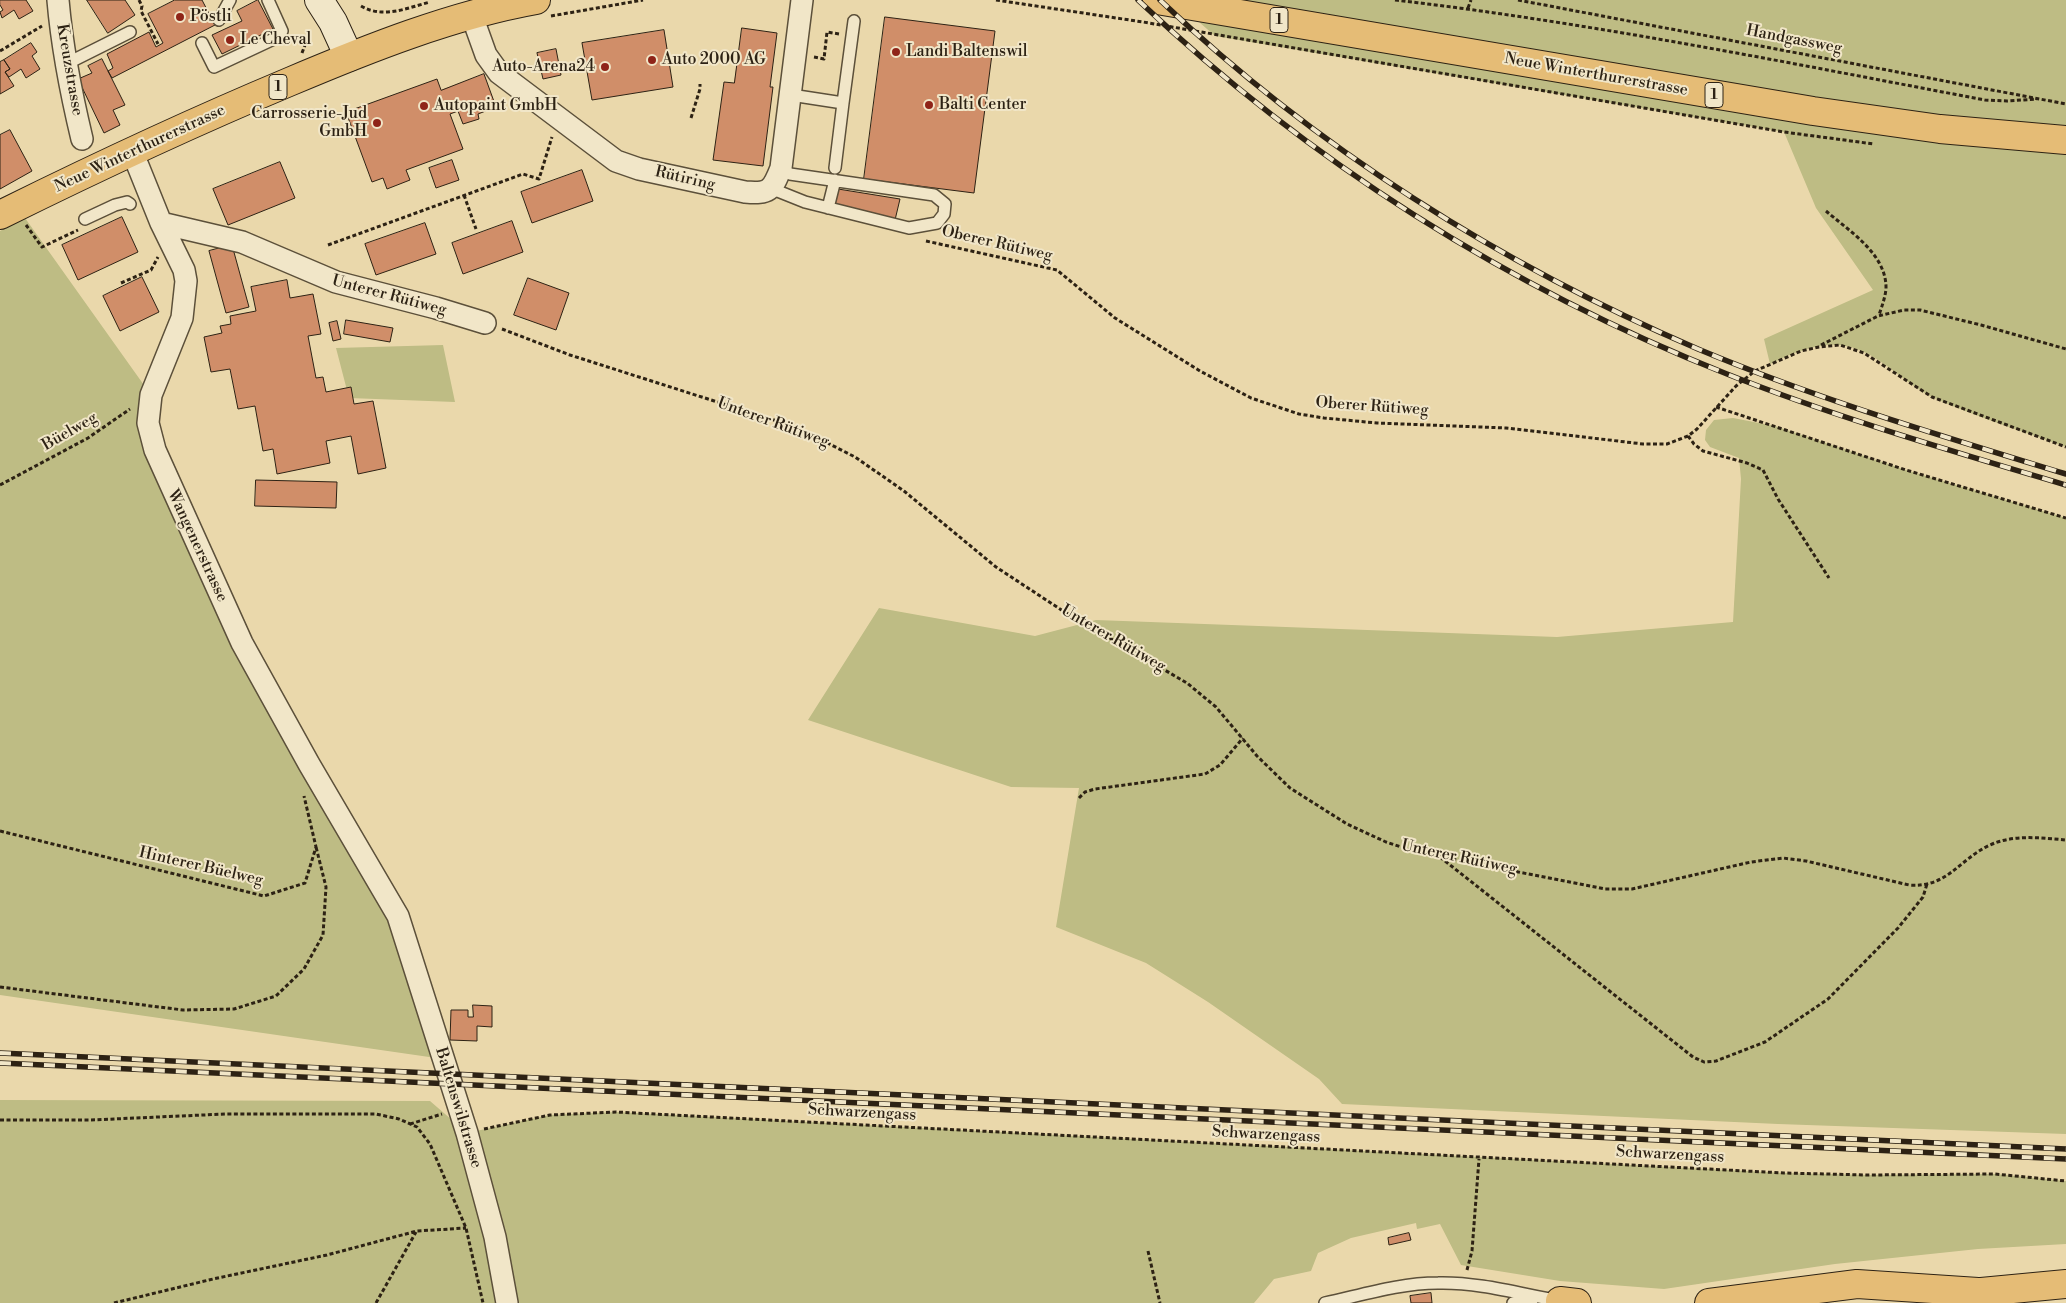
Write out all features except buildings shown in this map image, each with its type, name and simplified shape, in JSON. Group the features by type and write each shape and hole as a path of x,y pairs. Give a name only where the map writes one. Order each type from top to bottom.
{"main road":[{"path":"319,0 333,22 349,57"},
{"name":"Neue Winterthurerstrasse","path":"1157,0 1813,111 1940,129 2066,140"},
{"name":"Neue Winterthurerstrasse","path":"0,215 132,151 349,57 392,41 472,16 542,8"},
{"path":"1710,1303 1857,1284 1978,1292"},
{"path":"1879,1303 2066,1284"}],"street":[{"path":"770,188 774,186 781,168 802,0"},
{"name":"Kreuzstrasse","path":"59,8 66,64 82,139"},
{"name":"Rütiring","path":"472,16 490,63 499,73 616,161 745,192 762,194 770,188"},
{"name":"Wangenerstrasse","path":"132,151 161,224 184,270 186,293 182,318 176,336 151,395 148,409 150,436 162,468 242,643 309,764 398,916"},
{"name":"Unterer Rütiweg","path":"161,224 242,242 336,282 485,323"},
{"name":"Baltenswilstrasse","path":"398,916 467,1133 495,1236 506,1303"}],"lane":[{"path":"219,20 230,0"},
{"path":"202,43 214,67 278,37 282,31 268,0"},
{"path":"835,168 854,21"},
{"path":"66,64 130,32"},
{"path":"791,96 843,103"},
{"path":"770,188 806,202 909,228 937,223 944,214 945,204 934,195 790,174 781,168"},
{"path":"828,208 835,180"},
{"path":"85,219 115,205 127,202 130,204"},
{"path":"1325,1303 1404,1286 1438,1283 1459,1283 1559,1300"},
{"path":"1513,1303 1559,1300"}],"path":[{"path":"138,0 142,6 141,11 158,44"},
{"path":"361,6 375,12 390,12 438,0"},
{"path":"542,8 643,0"},
{"path":"996,0 1125,19 1784,132"},
{"path":"1395,0 1468,8 1628,33 1985,100 2037,99"},
{"path":"1468,8 1471,0"},
{"name":"Handgassweg","path":"1518,0 2066,104"},
{"path":"0,51 59,8"},
{"path":"796,55 824,59 827,32 852,35"},
{"path":"294,36 307,40"},
{"path":"691,118 700,84"},
{"path":"328,245 523,174 539,179 558,117"},
{"path":"464,195 476,229"},
{"path":"1826,211 1872,252 1879,263 1886,287 1885,298 1878,316"},
{"name":"Oberer Rütiweg","path":"922,240 1057,270 1115,318 1169,354 1251,398 1299,414 1350,421 1506,428 1655,445 1667,444 1688,436 1701,425 1736,386 1755,371 1786,357 1819,346"},
{"path":"121,284 151,270 161,252"},
{"path":"1819,346 1878,316 1904,310 1920,310 2066,349"},
{"name":"Unterer Rütiweg","path":"485,323 570,355 776,421 833,444 898,486 966,544 1025,586 1187,683 1216,707 1290,788 1328,814 1386,842 1416,852 1519,871 1578,886 1605,889 1640,888 1751,862 1783,858 1909,884 1927,884 1949,875 1985,848 2006,839 2066,840"},
{"path":"1819,346 1840,345 1864,353 1932,397 2066,446"},
{"name":"Büelweg","path":"0,485 88,438 151,395"},
{"path":"1716,407 1906,470 2066,518"},
{"path":"1688,436 1694,444 1704,451 1747,463 1763,470 1778,499 1829,578"},
{"path":"1079,798 1085,792 1095,789 1205,774 1214,770 1227,759 1243,738"},
{"path":"0,987 183,1010 234,1010 276,996 304,969 323,935 326,887 303,791 305,774 309,764"},
{"name":"Hinterer Büelweg","path":"0,831 264,896 305,883 316,848"},
{"path":"1439,857 1686,1051 1704,1062 1716,1061 1765,1042 1828,999 1898,928 1923,897 1927,884"},
{"path":"410,1124 460,1108"},
{"name":"Schwarzengass","path":"467,1133 550,1115 616,1112 1479,1159 1813,1174 2020,1175 2066,1181"},
{"path":"0,1120 91,1120 225,1114 376,1114 399,1119 417,1127 430,1144 466,1228 483,1303"},
{"path":"1467,1269 1472,1251 1479,1159"},
{"path":"114,1303 213,1279 327,1255 417,1231 466,1228"},
{"path":"376,1303 417,1231"},
{"path":"1148,1251 1160,1303"}],"shaded area":[{"path":"1174,0 2066,0 2066,447 1983,418 1934,398 1922,392 1877,359 1865,352 1852,348 1839,345 1812,347 1770,364 1764,339 1873,290 1816,208 1784,132 1215,36"},
{"path":"25,218 151,395 180,509 398,916 443,1059 0,995 0,231"},
{"path":"443,345 455,402 349,398 336,348"},
{"path":"1733,418 1775,426 1906,470 2066,518 2066,1134 1778,1124 1342,1104 1319,1079 1208,1002 1146,963 1056,927 1079,788 1011,787 808,720 879,608 1035,636 1096,620 1557,637 1733,622 1741,479 1739,458 1710,447 1705,440 1706,430 1714,420"},
{"path":"0,1100 430,1101 467,1133 550,1115 616,1112 1784,1173 1868,1175 1995,1174 2066,1181 2066,1244 1978,1249 1835,1264 1664,1289 1560,1281 1461,1265 1440,1224 1417,1229 1416,1223 1351,1238 1318,1253 1311,1271 1274,1279 1254,1303 0,1303"}],"railway":[{"path":"1138,0 1203,59 1271,114 1342,166 1415,215 1490,260 1567,302 1646,340 1769,390 1895,433 2066,485"},
{"path":"1160,0 1219,54 1281,105 1346,153 1413,198 1553,280 1625,316 1743,367 1834,401 2066,474"},
{"path":"0,1053 2066,1149"},
{"path":"0,1063 2066,1159"}],"place":[{"name":"Pöstli","path":"180,17"},
{"name":"Le Cheval","path":"230,40"},
{"name":"Landi Baltenswil","path":"896,52"},
{"name":"Auto 2000 AG","path":"652,60"},
{"name":"Auto-Arena24","path":"605,67"},
{"name":"Balti Center","path":"929,105"},
{"name":"Autopaint GmbH","path":"424,106"},
{"name":"Carrosserie-Jud GmbH","path":"377,123"}]}
